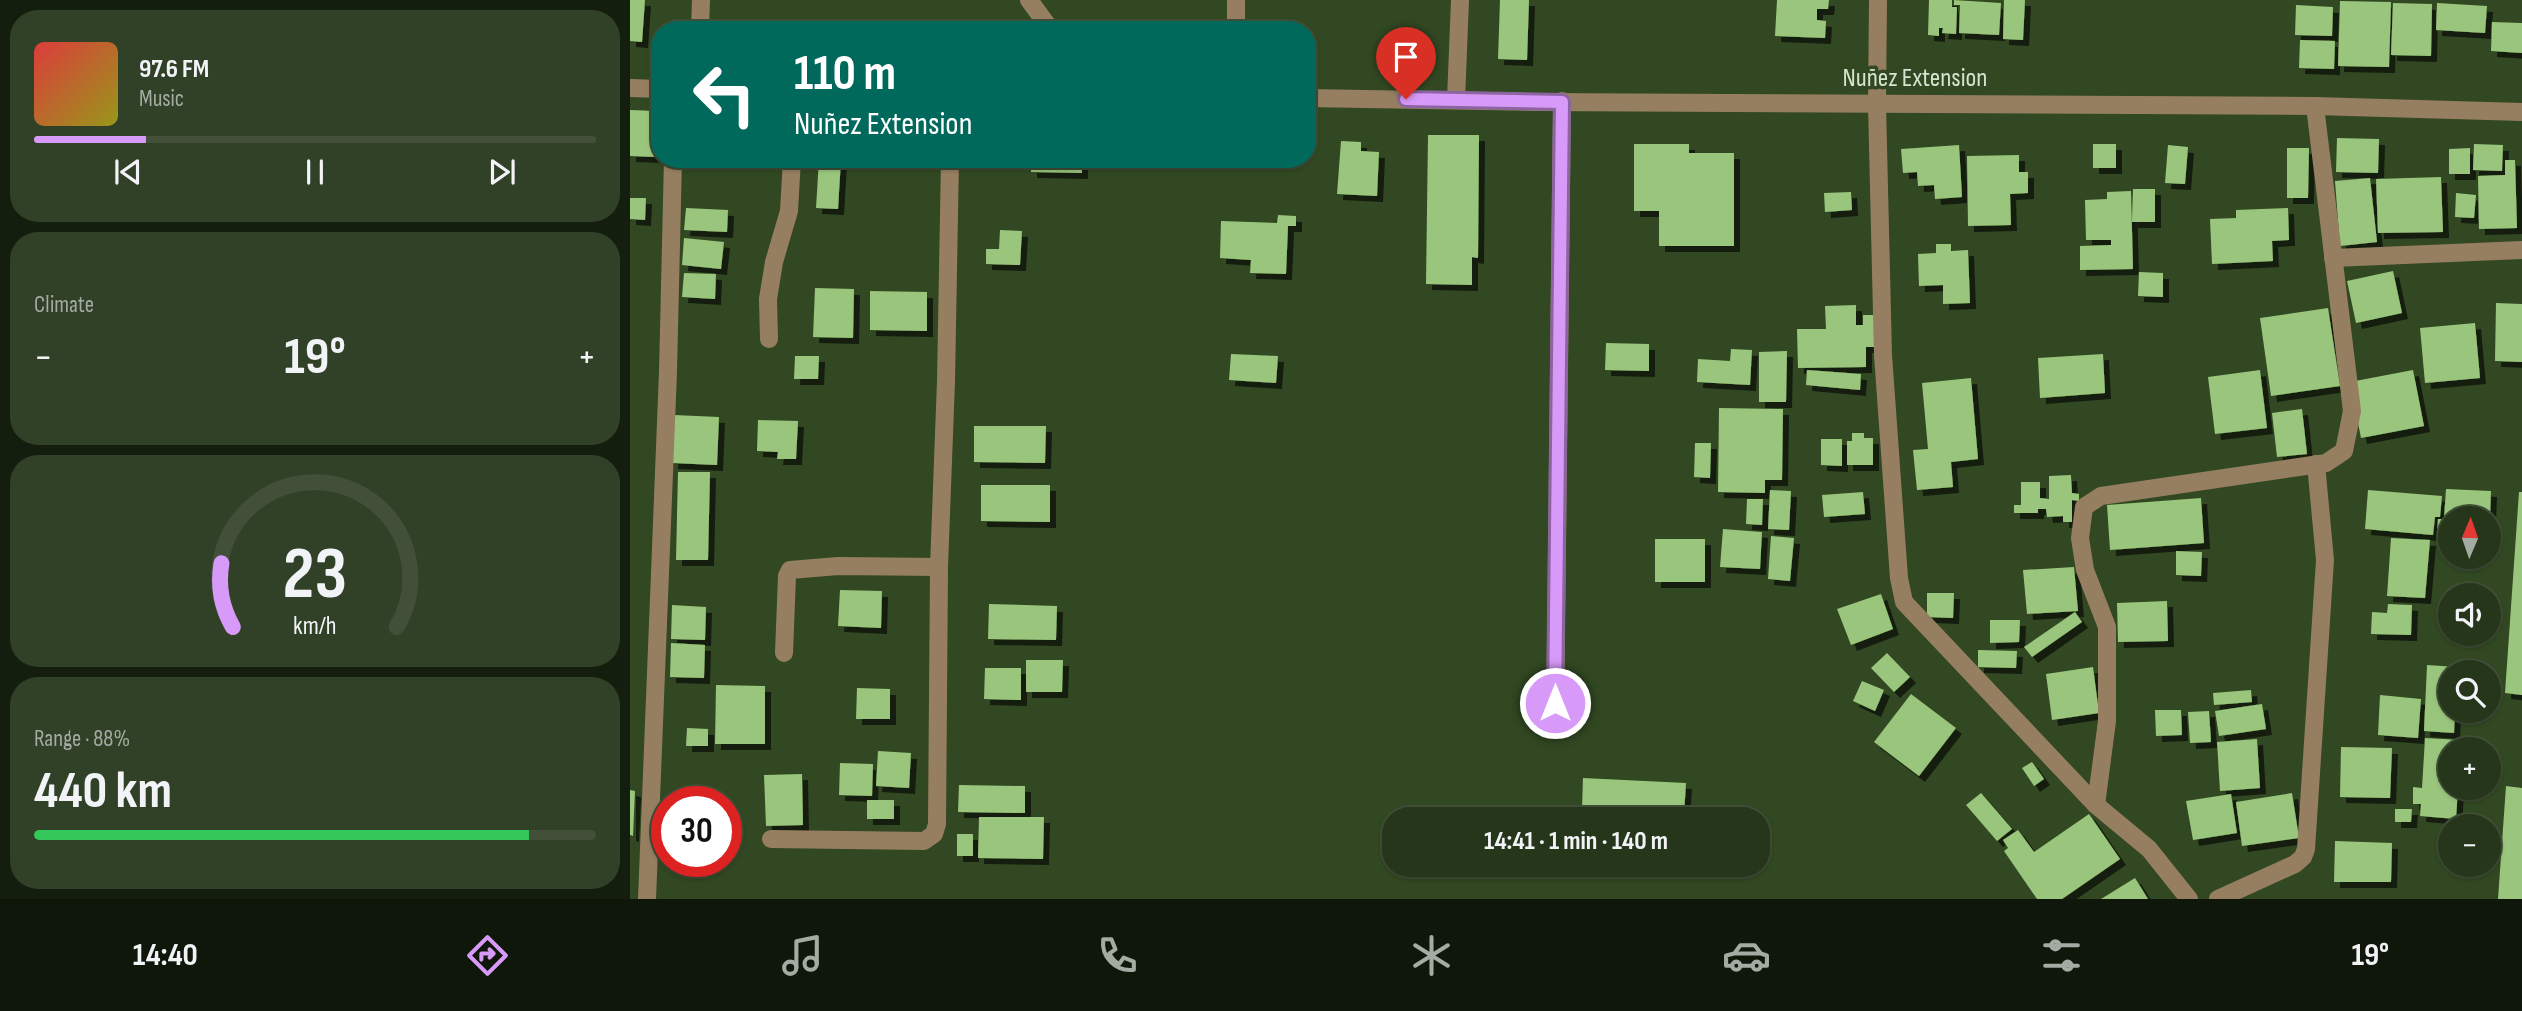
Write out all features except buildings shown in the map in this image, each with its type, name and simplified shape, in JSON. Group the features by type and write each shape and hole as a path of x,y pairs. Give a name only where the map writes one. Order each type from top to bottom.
{"street":[{"path":"700,21 701,0"},
{"path":"1028,0 1044,21"},
{"path":"1236,0 1236,21"},
{"path":"1456,100 1460,0"},
{"path":"1878,0 1877,104 1883,355 1899,578 1904,602 2096,805 2149,849 2189,899"},
{"path":"630,88 651,89"},
{"name":"Nuñez Extension","path":"1316,98 2315,106 2522,112"},
{"path":"1555,729 1562,102"},
{"path":"2096,805 2107,721 2107,627 2085,570 2080,538 2084,507 2101,496 2326,463 2344,451 2352,411 2315,106"},
{"path":"647,899 639,875 668,372 673,168"},
{"path":"769,339 768,299 774,262 789,211 791,168"},
{"path":"771,839 925,841 933,834 937,824 939,567 950,168"},
{"path":"2333,258 2522,250"},
{"path":"2218,899 2295,864 2303,857 2306,849 2325,560 2316,464"},
{"path":"784,653 790,570 838,566 939,567"}],"route":[{"path":"1406,99 1562,102 1555,703"}]}
